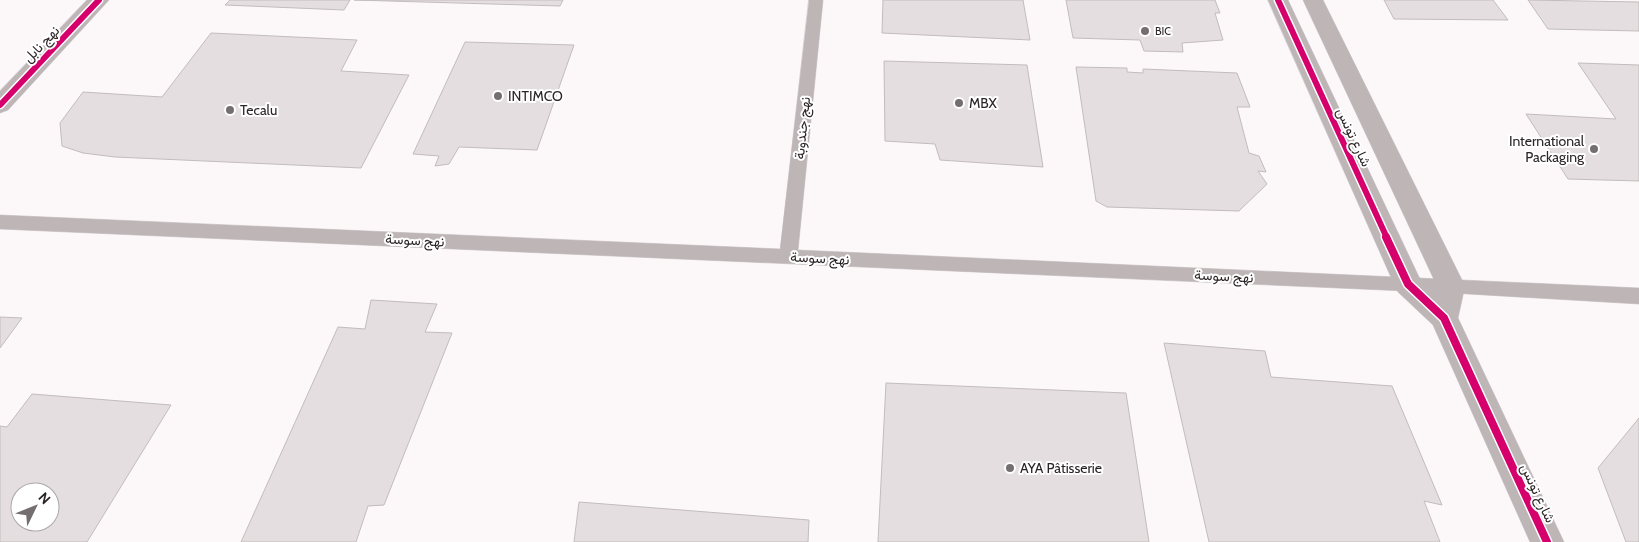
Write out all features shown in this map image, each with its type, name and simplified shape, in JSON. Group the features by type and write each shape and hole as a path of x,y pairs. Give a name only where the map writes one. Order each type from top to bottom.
{"street":[{"name":"نهج نابل","path":"0,104 100,0"},
{"name":"شارع تونس","path":"1278,0 1408,284"},
{"name":"شارع تونس","path":"1314,0 1451,286"},
{"path":"1408,284 1444,318"},
{"path":"1444,318 1451,286"},
{"name":"شارع تونس","path":"1444,318 1547,542"}],"lane":[{"name":"نهج جندوبة","path":"788,257 816,0"},
{"name":"نهج سوسة","path":"0,222 1408,284 1639,296"}],"building":[{"path":"230,0 350,0 344,10 225,5"},
{"path":"354,0 563,0 560,6"},
{"path":"883,0 1023,0 1030,40 882,33"},
{"name":"BIC","path":"1066,0 1215,0 1220,13 1215,13 1223,40 1182,43 1183,52 1144,51 1140,40 1073,38"},
{"path":"1384,0 1493,0 1508,20 1394,19"},
{"path":"1528,0 1639,2 1639,31 1548,29"},
{"name":"Tecalu","path":"211,33 357,40 341,71 409,75 361,168 115,157 83,153 62,146 60,123 83,92 162,97"},
{"name":"INTIMCO","path":"465,42 574,45 537,150 459,147 449,164 435,166 439,156 413,154"},
{"name":"MBX","path":"884,61 1027,65 1043,167 940,160 935,144 885,141"},
{"name":"International Packaging","path":"1578,63 1639,65 1639,181 1568,179 1526,114 1616,119"},
{"path":"1076,67 1127,68 1127,72 1143,73 1143,69 1237,73 1250,107 1237,107 1249,153 1259,156 1266,172 1258,171 1267,184 1239,211 1107,207 1096,201"},
{"path":"371,300 437,304 425,332 452,333 384,505 368,506 356,542 241,542 338,327 365,329"},
{"path":"0,317 22,318 0,348"},
{"path":"1164,343 1265,351 1271,377 1392,386 1442,505 1424,501 1440,542 1209,542"},
{"name":"AYA Pâtisserie","path":"886,383 1126,393 1149,542 878,542"},
{"path":"32,394 171,405 87,542 0,542 0,426 7,427"},
{"path":"1639,418 1639,542 1626,542 1598,468"},
{"path":"579,502 809,520 808,542 574,542"}],"cycle path":[{"path":"0,105 99,0"},
{"path":"1278,0 1408,284 1444,318 1547,542"}],"place":[{"name":"BIC","path":"1145,31"},
{"name":"INTIMCO","path":"498,96"},
{"name":"MBX","path":"959,103"},
{"name":"Tecalu","path":"230,110"},
{"name":"International Packaging","path":"1594,149"},
{"name":"AYA Pâtisserie","path":"1010,468"}]}
